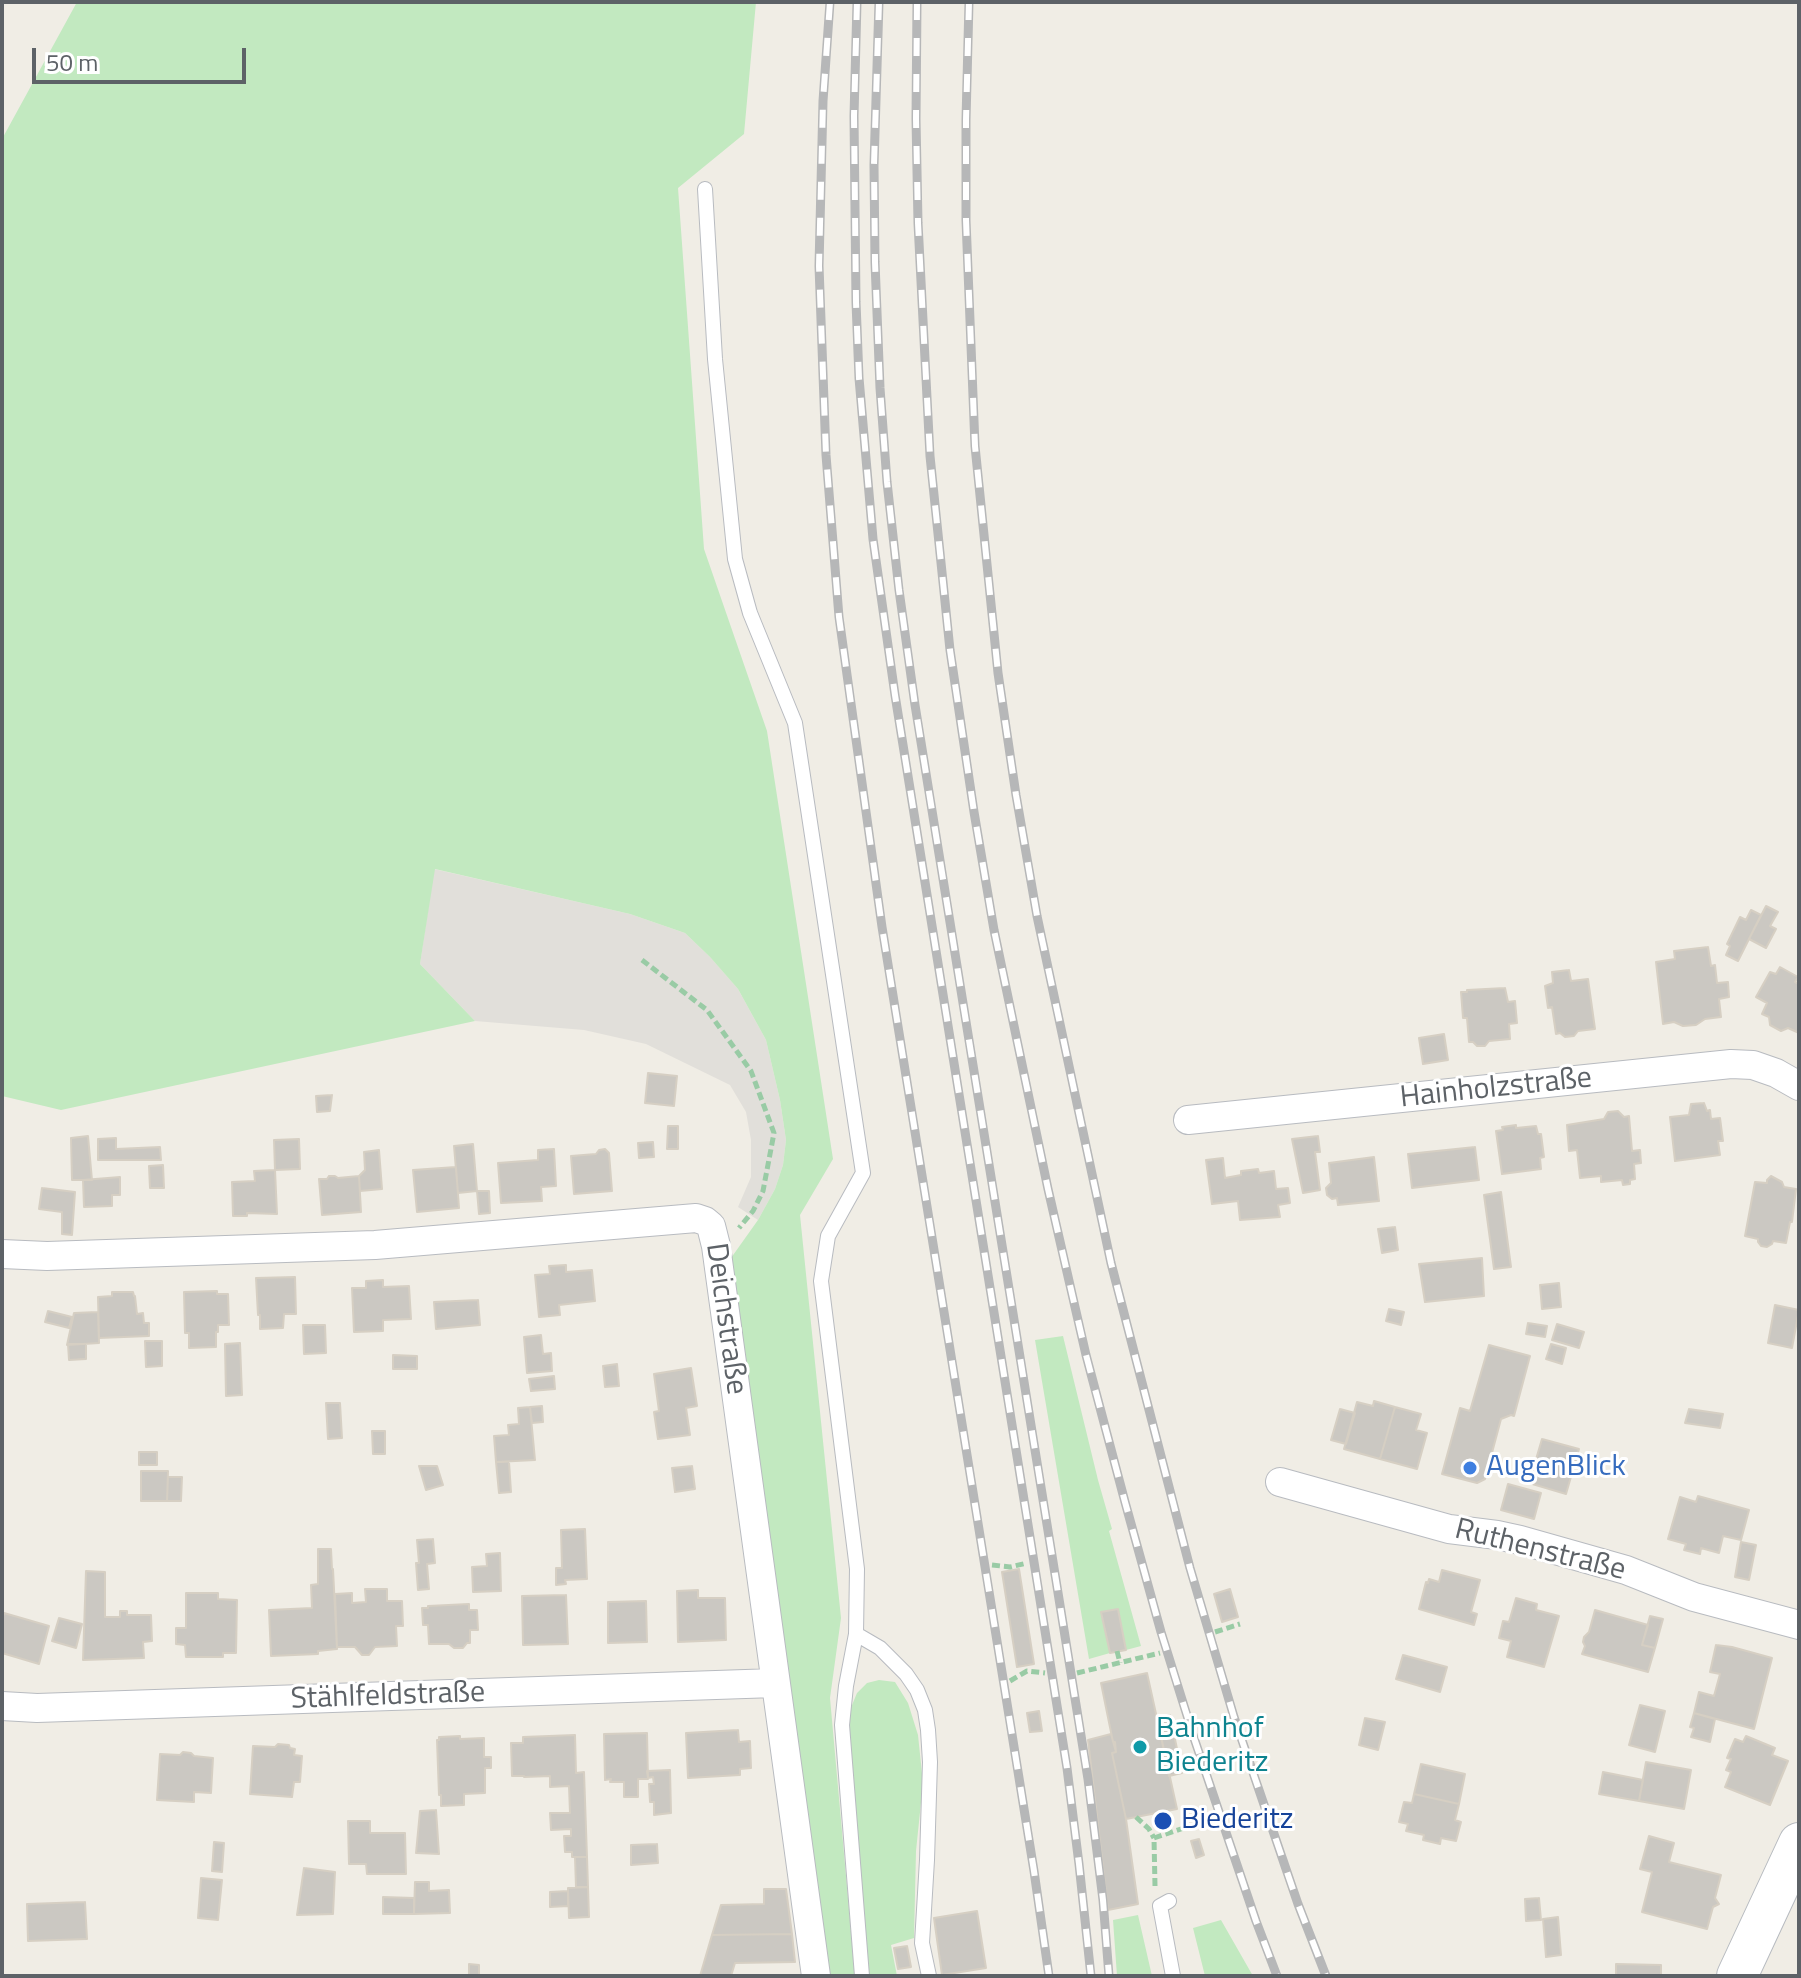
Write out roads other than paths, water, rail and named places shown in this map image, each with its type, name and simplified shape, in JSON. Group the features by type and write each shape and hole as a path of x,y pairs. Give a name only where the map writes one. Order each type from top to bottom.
{"street":[{"name":"Hainholzstraße","path":"1188,1120 1731,1064 1753,1065 1799,1086"},
{"name":"Deichstraße","path":"2,1254 47,1256 375,1245 696,1218 711,1226 816,1976"},
{"name":"Ruthenstraße","path":"1280,1482 1449,1529 1520,1540 1626,1570 1694,1597 1799,1625"},
{"name":"Stählfeldstraße","path":"2,1706 37,1708 775,1683"},
{"path":"1737,1976 1799,1843"}],"lane":[{"path":"705,189 715,359 735,559 750,613 795,723 863,1173 828,1236 821,1281 857,1569 856,1634 842,1725 862,1976"},
{"path":"856,1634 880,1648 906,1674 925,1710 930,1762 922,1943 929,1976"},
{"path":"1165,1904 1173,1976"}],"railway":[{"path":"830,2 823,101 819,266 826,455 839,617 882,927 1049,1976"},
{"path":"857,2 854,116 856,302 859,378 873,539 895,695 1067,1768 1091,1976"},
{"path":"879,2 874,165 875,262 880,388 899,590 1088,1779 1109,1976"},
{"path":"917,2 918,223 930,456 950,650 994,930 1086,1355 1125,1502 1194,1738 1277,1976"},
{"path":"969,2 966,220 975,446 998,673 1037,916 1111,1263 1190,1568 1234,1717 1326,1976"}],"place":[{"name":"AugenBlick","path":"1470,1468"},
{"name":"Bahnhof Biederitz","path":"1140,1747"},
{"name":"Biederitz","path":"1163,1821"}]}
